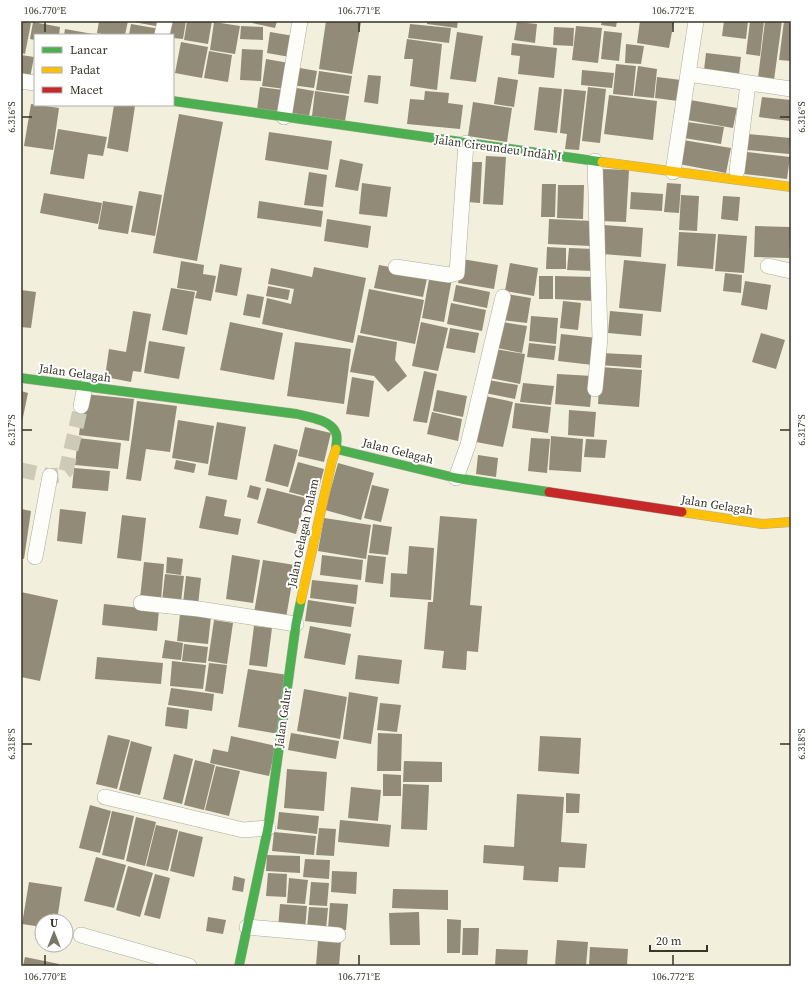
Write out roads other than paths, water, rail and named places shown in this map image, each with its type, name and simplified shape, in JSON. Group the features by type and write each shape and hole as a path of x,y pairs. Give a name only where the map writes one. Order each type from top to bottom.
{"street":[{"path":"162,34 165,21"},
{"path":"284,117 300,21"},
{"path":"673,172 696,21"},
{"path":"688,74 748,84 791,89"},
{"path":"21,81 34,83"},
{"path":"737,171 748,84"},
{"name":"Jalan Cireundeu Indah I","path":"174,101 673,172 791,187"},
{"path":"396,267 449,276 457,273 466,143"},
{"path":"595,161 600,338 595,389"},
{"path":"768,266 791,271"},
{"path":"456,478 468,445 503,297"},
{"name":"Jalan Gelagah","path":"21,378 297,414 329,424 334,428 337,434 336,448 456,478 762,524 791,522"},
{"path":"81,406 85,387"},
{"name":"Jalan Gelagah Dalam","path":"296,624 336,448"},
{"path":"35,557 50,476"},
{"path":"141,603 199,609 296,624"},
{"name":"Jalan Galur","path":"239,966 268,828 296,624"},
{"path":"105,797 243,830 268,828"},
{"path":"248,927 338,935"},
{"path":"81,935 189,966"}],"tunnel":[{"path":"21,470 50,476 61,475 66,471 81,406"}]}
